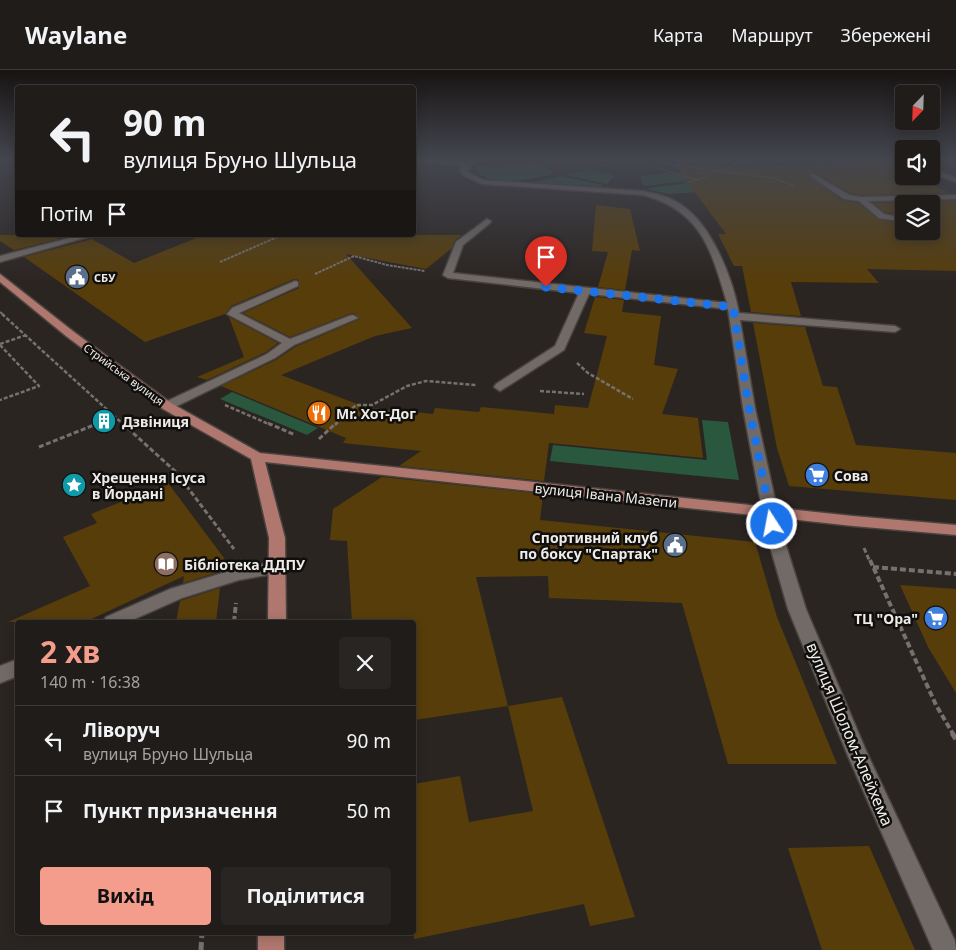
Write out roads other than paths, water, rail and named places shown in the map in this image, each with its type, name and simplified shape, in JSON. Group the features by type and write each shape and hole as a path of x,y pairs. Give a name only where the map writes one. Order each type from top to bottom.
{"main road":[{"name":"Стрийська вулиця","path":"0,277 70,334 168,406 256,457"},
{"name":"вулиця Івана Мазепи","path":"256,457 956,530"},
{"path":"256,457 277,538 276,620"},
{"path":"271,935 271,950"}],"street":[{"name":"вулиця Шолом-Алейхема","path":"665,200 686,212 706,236 725,280 734,311 749,408 775,536 797,609 858,756 946,950"},
{"path":"862,200 882,216 895,218"},
{"path":"487,221 459,244 448,275 734,311 895,328"},
{"path":"0,259 83,237"},
{"path":"290,343 232,314 236,310 294,284"},
{"path":"500,387 560,348 584,292"},
{"path":"168,406 271,356 290,343 353,318"},
{"path":"116,620 176,593 239,574 278,568"},
{"path":"0,675 15,668"}],"place":[{"name":"СБУ","path":"77,277"},
{"name":"Mr. Хот-Дог","path":"319,413"},
{"name":"Дзвіниця","path":"104,421"},
{"name":"Сова","path":"817,475"},
{"name":"Хрещення Ісуса в Йордані","path":"74,485"},
{"name":"Спортивний клуб по боксу \"Спартак\"","path":"675,545"},
{"name":"Бібліотека ДДПУ","path":"166,564"},
{"name":"ТЦ \"Ора\"","path":"936,618"}]}
